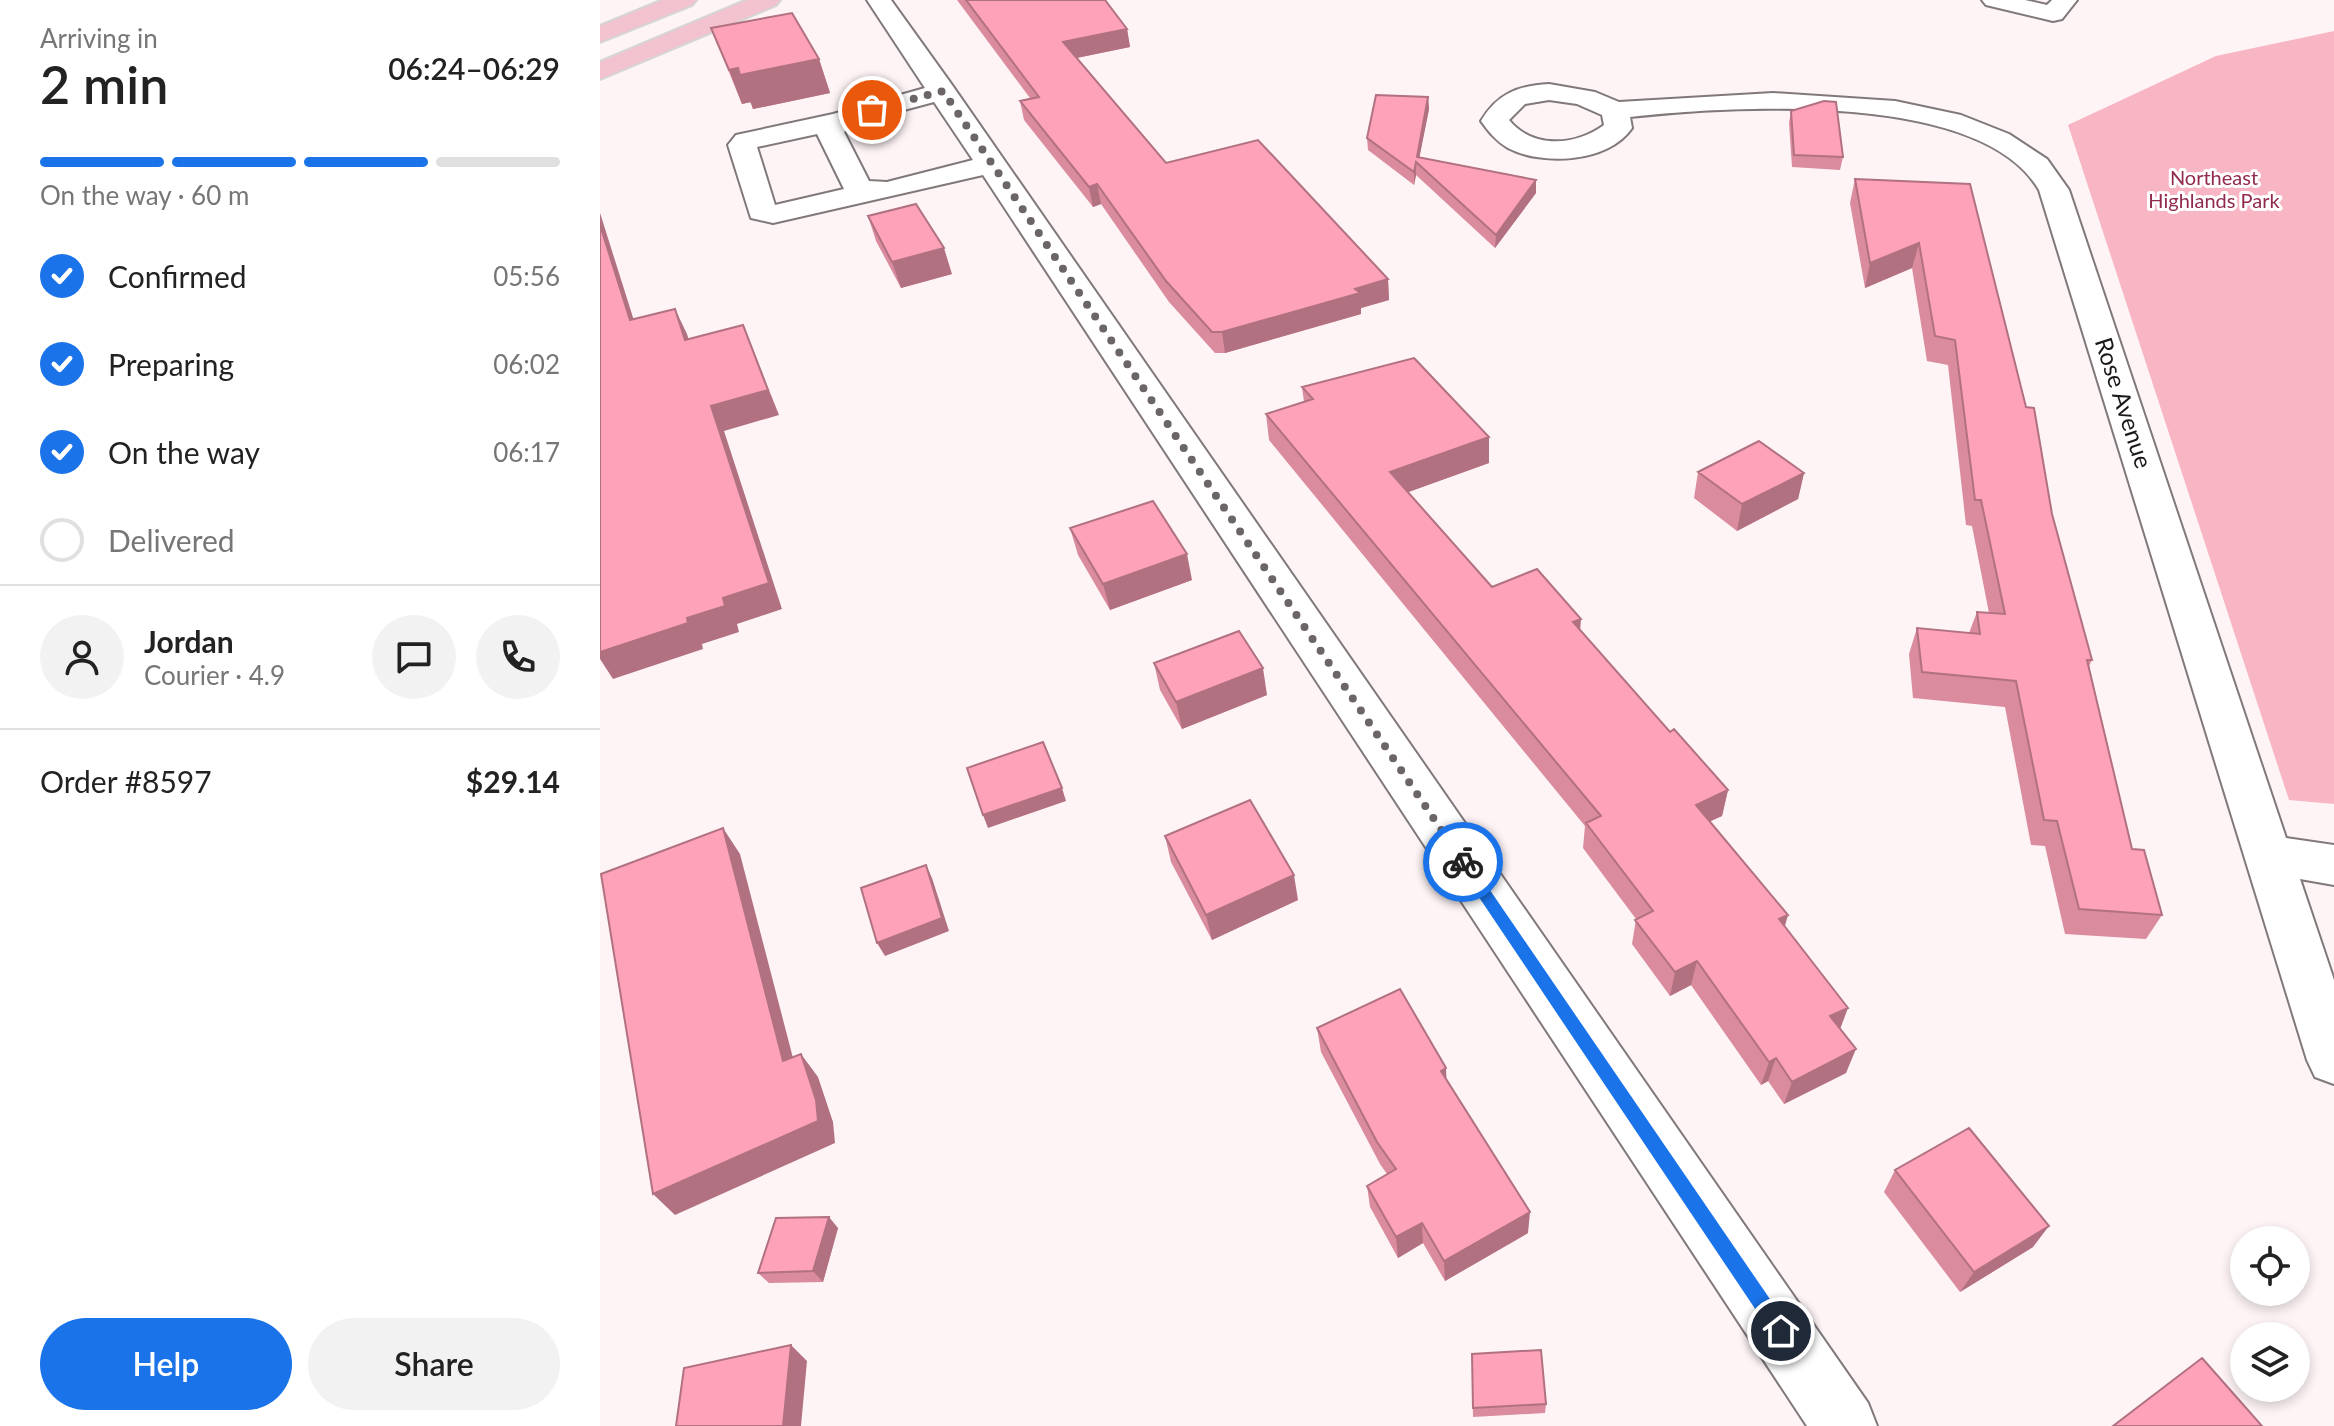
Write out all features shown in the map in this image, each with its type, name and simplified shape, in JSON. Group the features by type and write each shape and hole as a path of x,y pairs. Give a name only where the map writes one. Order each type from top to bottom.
{"main road":[{"path":"600,35 684,0"},
{"path":"600,71 768,0"}],"street":[{"path":"879,0 1845,1426"},
{"path":"1994,0 2053,14 2065,0"},
{"path":"943,91 836,122 746,141 742,145 762,212 773,214 992,164"},
{"name":"Rose Avenue","path":"1615,111 1734,100 1904,111 1972,129 2007,145 2037,165 2054,190 2334,1060"},
{"path":"836,122 829,130 859,189 873,191"},
{"path":"2268,854 2334,865"}],"green space":[{"name":"Northeast Highlands Park","path":"2334,31 2334,804 2289,800 2068,125 2216,56"}],"building":[{"path":"966,0 1105,0 1127,29 1063,42 1166,163 1258,140 1388,279 1355,289 1360,293 1222,332 1212,332 1166,281 1097,184 1089,187 1020,101 1039,97"},
{"path":"792,13 819,59 740,75 738,68 729,70 711,28"},
{"path":"1376,95 1428,97 1417,157 1536,180 1496,235 1416,162 1414,172 1367,138"},
{"path":"1824,101 1836,102 1843,157 1794,155 1791,111"},
{"path":"1855,179 1970,184 2026,407 2034,408 2052,514 2092,660 2087,660 2132,849 2144,850 2162,915 2079,909 2057,821 2044,820 2016,681 1922,672 1917,628 1980,634 1977,612 2005,614 1981,500 1975,500 1955,340 1935,336 1919,243 1870,263"},
{"path":"916,204 944,248 892,262 868,216"},
{"path":"600,225 630,320 675,309 685,340 743,325 768,390 711,406 769,583 723,598 725,606 687,618 688,623 600,652"},
{"path":"1414,358 1489,437 1390,472 1492,587 1537,569 1581,619 1573,622 1670,732 1674,729 1728,790 1696,805 1788,915 1779,919 1848,1008 1830,1016 1856,1049 1792,1082 1776,1058 1769,1062 1697,961 1675,972 1635,920 1653,911 1586,823 1601,816 1266,414 1313,399 1302,387"},
{"path":"1759,441 1804,473 1742,504 1698,472"},
{"path":"1153,501 1187,554 1103,584 1070,528"},
{"path":"1239,631 1263,668 1176,702 1154,663"},
{"path":"1043,742 1062,788 983,815 967,768"},
{"path":"1250,800 1294,875 1206,915 1165,836"},
{"path":"723,828 783,1061 801,1054 816,1100 818,1121 653,1194 601,874"},
{"path":"926,865 942,918 877,943 861,888"},
{"path":"1400,989 1446,1068 1441,1071 1530,1212 1444,1261 1422,1223 1396,1237 1367,1186 1396,1169 1377,1142 1317,1028"},
{"path":"1969,1128 2049,1226 1974,1272 1895,1170"},
{"path":"829,1217 813,1271 758,1273 776,1218"},
{"path":"791,1345 783,1426 676,1426 684,1368"},
{"path":"1541,1350 1546,1404 1473,1408 1472,1354"},
{"path":"2202,1358 2230,1390 2230,1402 2241,1402 2262,1426 2113,1426"}],"way so far":[{"path":"872,110 943,91 1463,862"}],"route":[{"path":"1463,862 1781,1331"}]}
